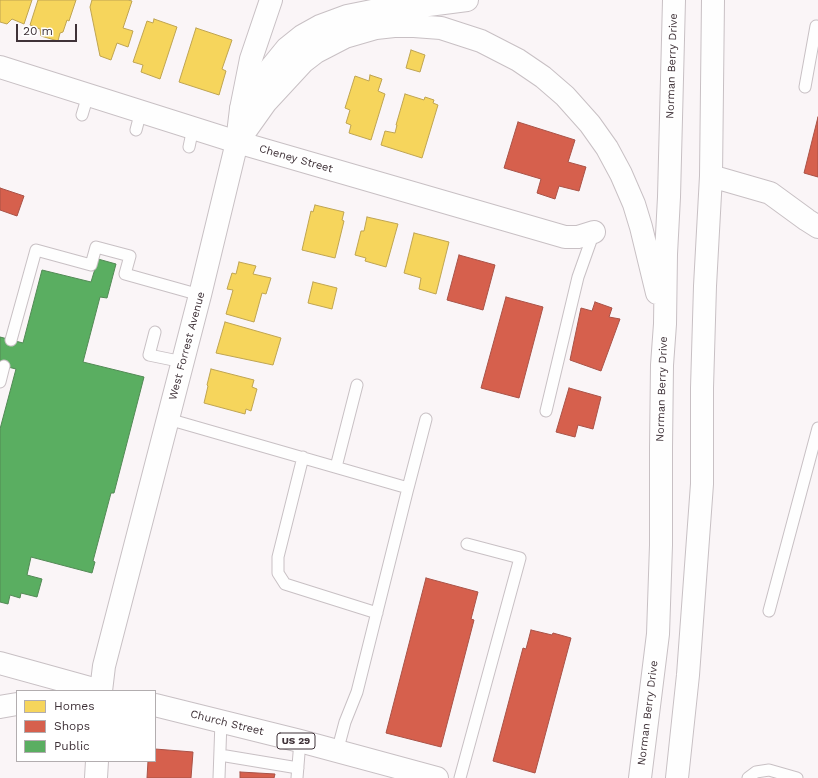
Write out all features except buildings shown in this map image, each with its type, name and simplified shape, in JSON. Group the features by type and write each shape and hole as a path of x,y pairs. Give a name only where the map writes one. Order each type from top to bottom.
{"main road":[{"name":"West Forrest Avenue","path":"101,690 104,666 183,362 237,142 241,109 251,60 271,0"},
{"path":"241,109 265,75 288,48 302,36 320,26 347,16 372,11 467,0"},
{"name":"Norman Berry Drive","path":"640,778 658,634 661,545 662,365 665,324 674,0"},
{"path":"677,778 688,675 702,484 702,372 704,286 711,176 713,0"},
{"path":"237,142 266,102 303,62 316,52 345,37 376,28 414,26 441,28 481,41 518,60 543,77 565,96 590,124 607,148 621,174 638,215 665,324"},
{"name":"Cheney Street","path":"0,67 85,105 191,138 237,142 565,237 578,237 594,232"},
{"path":"711,176 770,193 818,227"},
{"path":"0,663 97,690"},
{"path":"0,707 16,704"},
{"name":"Church Street","path":"156,705 300,741 337,752 387,770 437,778"},
{"path":"96,778 97,762"}],"lane":[{"path":"805,87 816,26"},
{"path":"546,411 578,277 594,232"},
{"path":"11,340 36,250 91,265 96,247 101,248 130,256 125,274 200,295"},
{"path":"155,332 149,354 183,362"},
{"path":"0,382 4,366"},
{"path":"336,467 356,384"},
{"path":"168,419 408,488"},
{"path":"337,752 345,722 357,692 426,419"},
{"path":"769,611 813,464 818,428"},
{"path":"303,457 278,557 278,573 285,584 377,613"},
{"path":"460,778 520,558 467,544"},
{"path":"219,778 221,721"},
{"path":"220,755 297,773 300,741"},
{"path":"748,778 756,772 769,770 797,778"}]}
